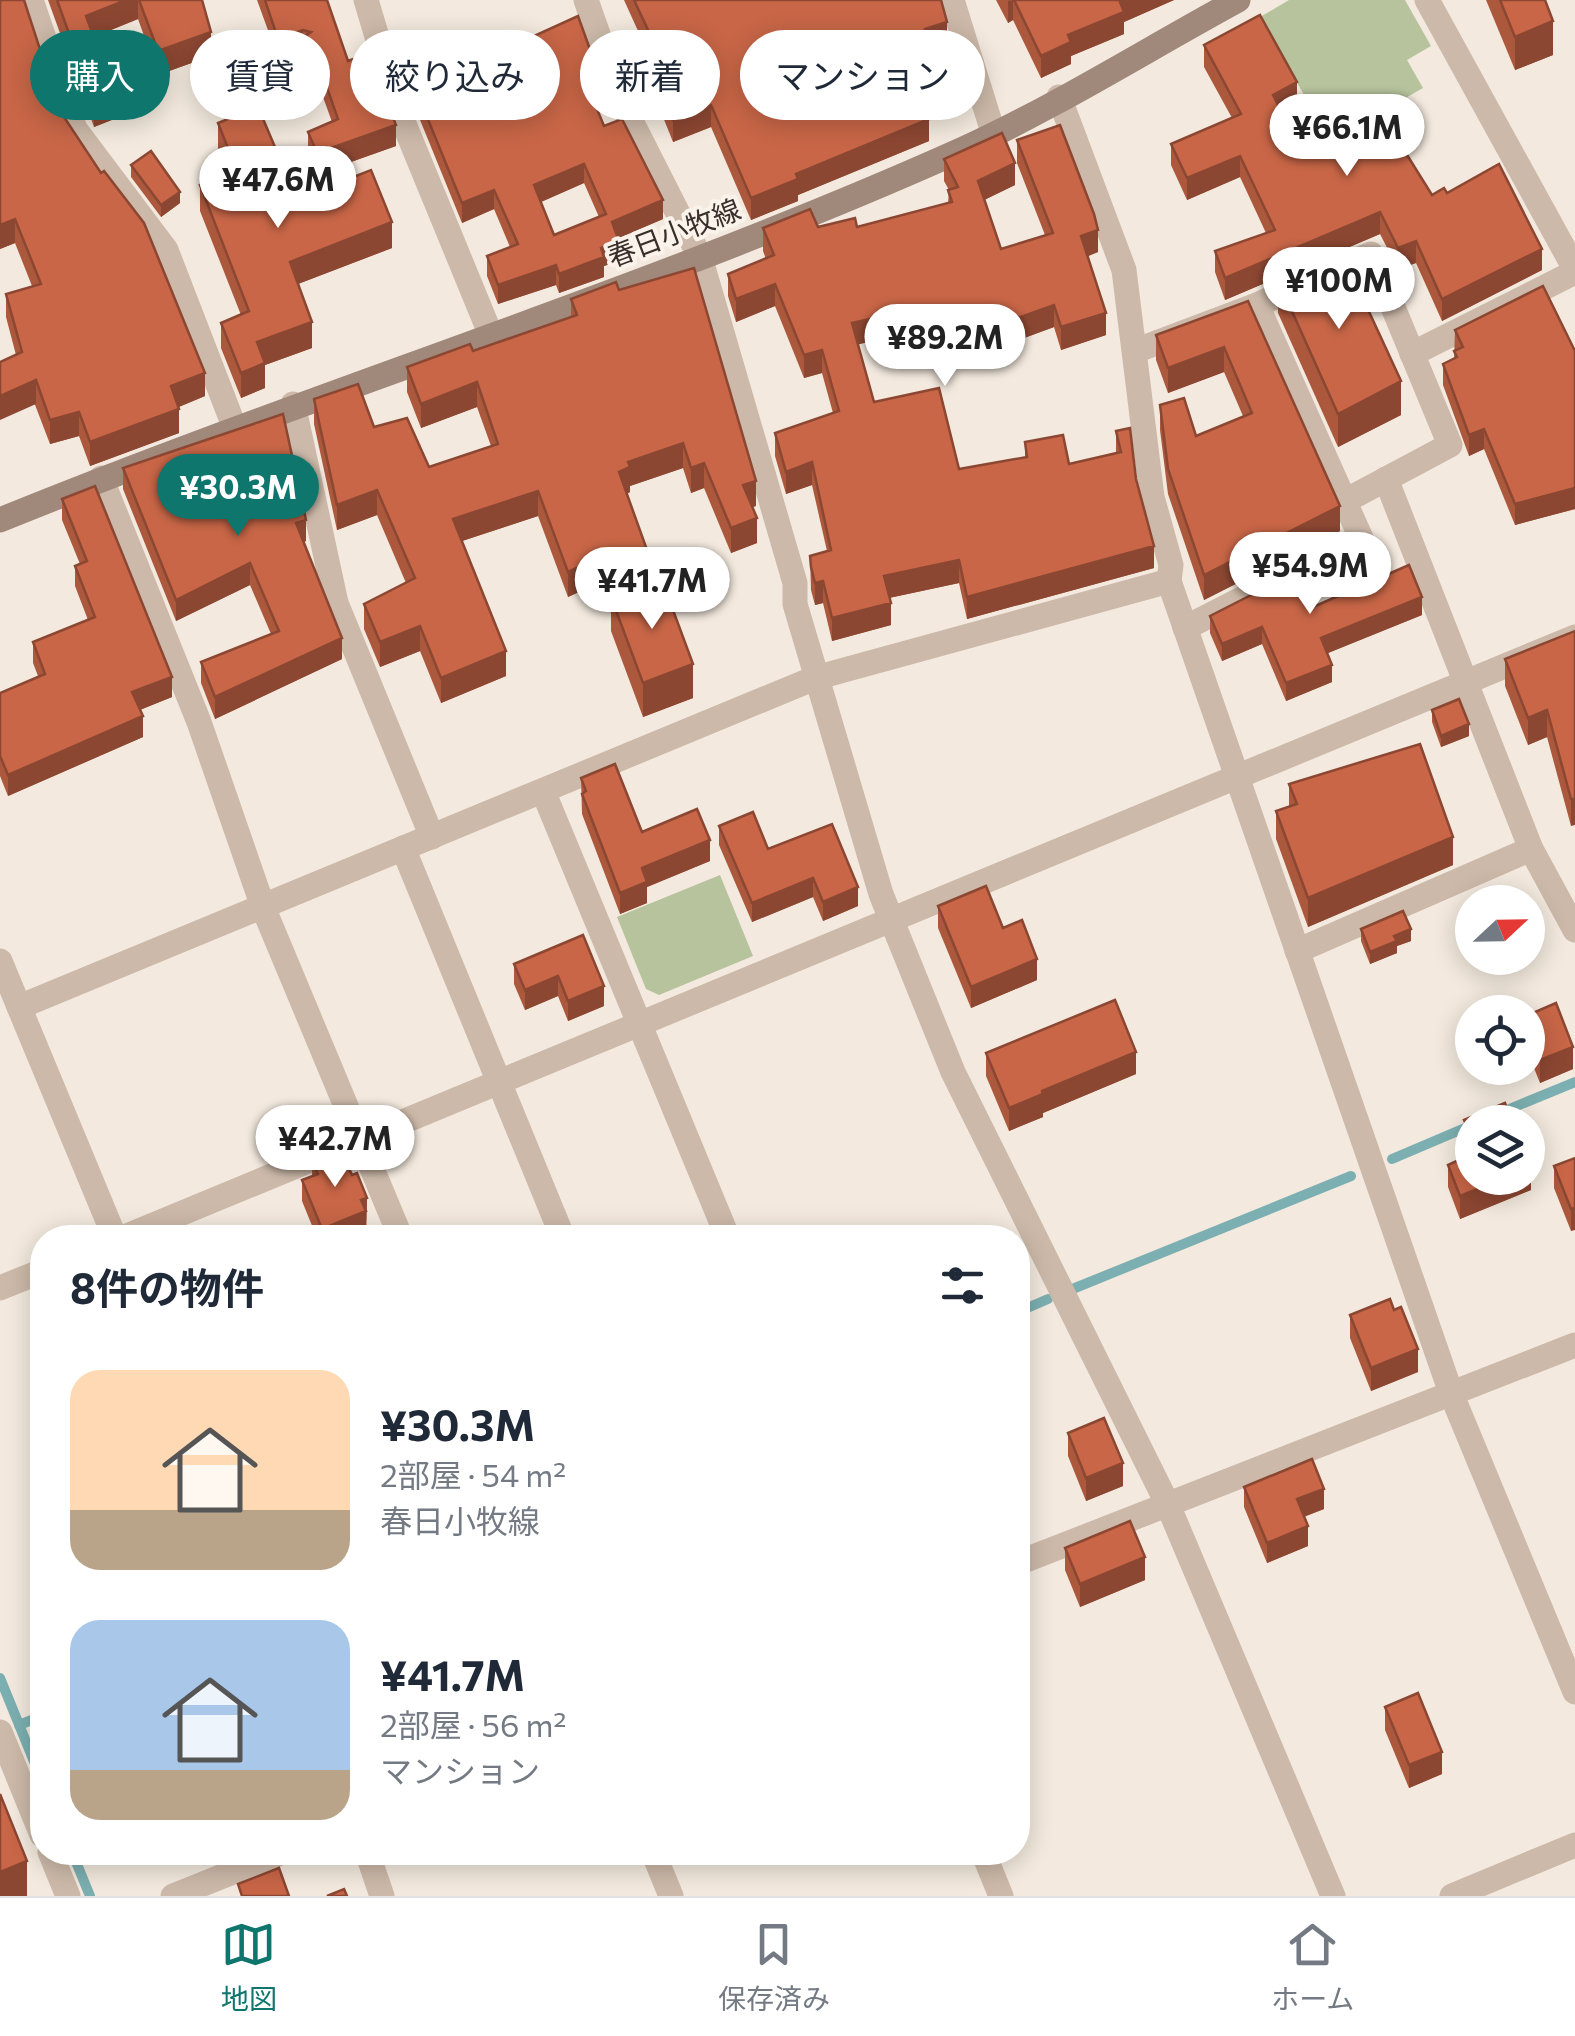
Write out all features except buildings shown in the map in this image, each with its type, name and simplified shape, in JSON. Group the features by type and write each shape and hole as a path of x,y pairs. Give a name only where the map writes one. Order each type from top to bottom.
{"main road":[{"name":"春日小牧線","path":"0,520 234,426 700,257 962,150 1238,0"}],"street":[{"path":"31,0 75,130 166,250 234,426"},
{"path":"366,0 400,114 490,334"},
{"path":"586,0 622,105 700,257 790,566 795,604 816,678 891,918 953,1072 1029,1225"},
{"path":"952,0 994,132"},
{"path":"1412,354 1574,267 1427,0"},
{"path":"1059,97 1124,270 1152,497 1170,565 1169,582 1451,1394 1575,1692"},
{"path":"1135,351 1257,306 1370,254 1450,446 1345,501"},
{"path":"1185,628 1361,538 1257,306"},
{"path":"293,404 336,603 432,837"},
{"path":"102,478 199,722 263,906 396,1225"},
{"path":"1386,479 1530,850 1575,930"},
{"path":"19,1007 816,678 1169,582"},
{"path":"150,1225 1575,637"},
{"path":"542,791 723,1225"},
{"path":"404,848 558,1225"},
{"path":"1297,951 1530,850"},
{"path":"0,961 112,1225"},
{"path":"1030,1227 1168,1506 1333,1896"},
{"path":"0,1288 30,1276"},
{"path":"1030,1558 1575,1346"},
{"path":"0,1732 30,1806"},
{"path":"1452,1896 1575,1845"},
{"path":"55,1865 68,1896"},
{"path":"173,1896 250,1865"},
{"path":"371,1865 382,1896"},
{"path":"658,1865 671,1896"},
{"path":"988,1865 1001,1896"}],"green space":[{"path":"1289,0 1405,0 1431,46 1407,60 1423,88 1330,141 1260,17"},
{"path":"720,875 753,956 659,995 646,989 617,917"}],"waterway":[{"path":"1519,1105 1575,1082"},
{"path":"1392,1159 1455,1132"},
{"path":"1075,1288 1351,1176"},
{"path":"1030,1307 1048,1299"},
{"path":"0,1678 30,1752"},
{"path":"19,1725 30,1721"},
{"path":"77,1865 90,1896"}]}
